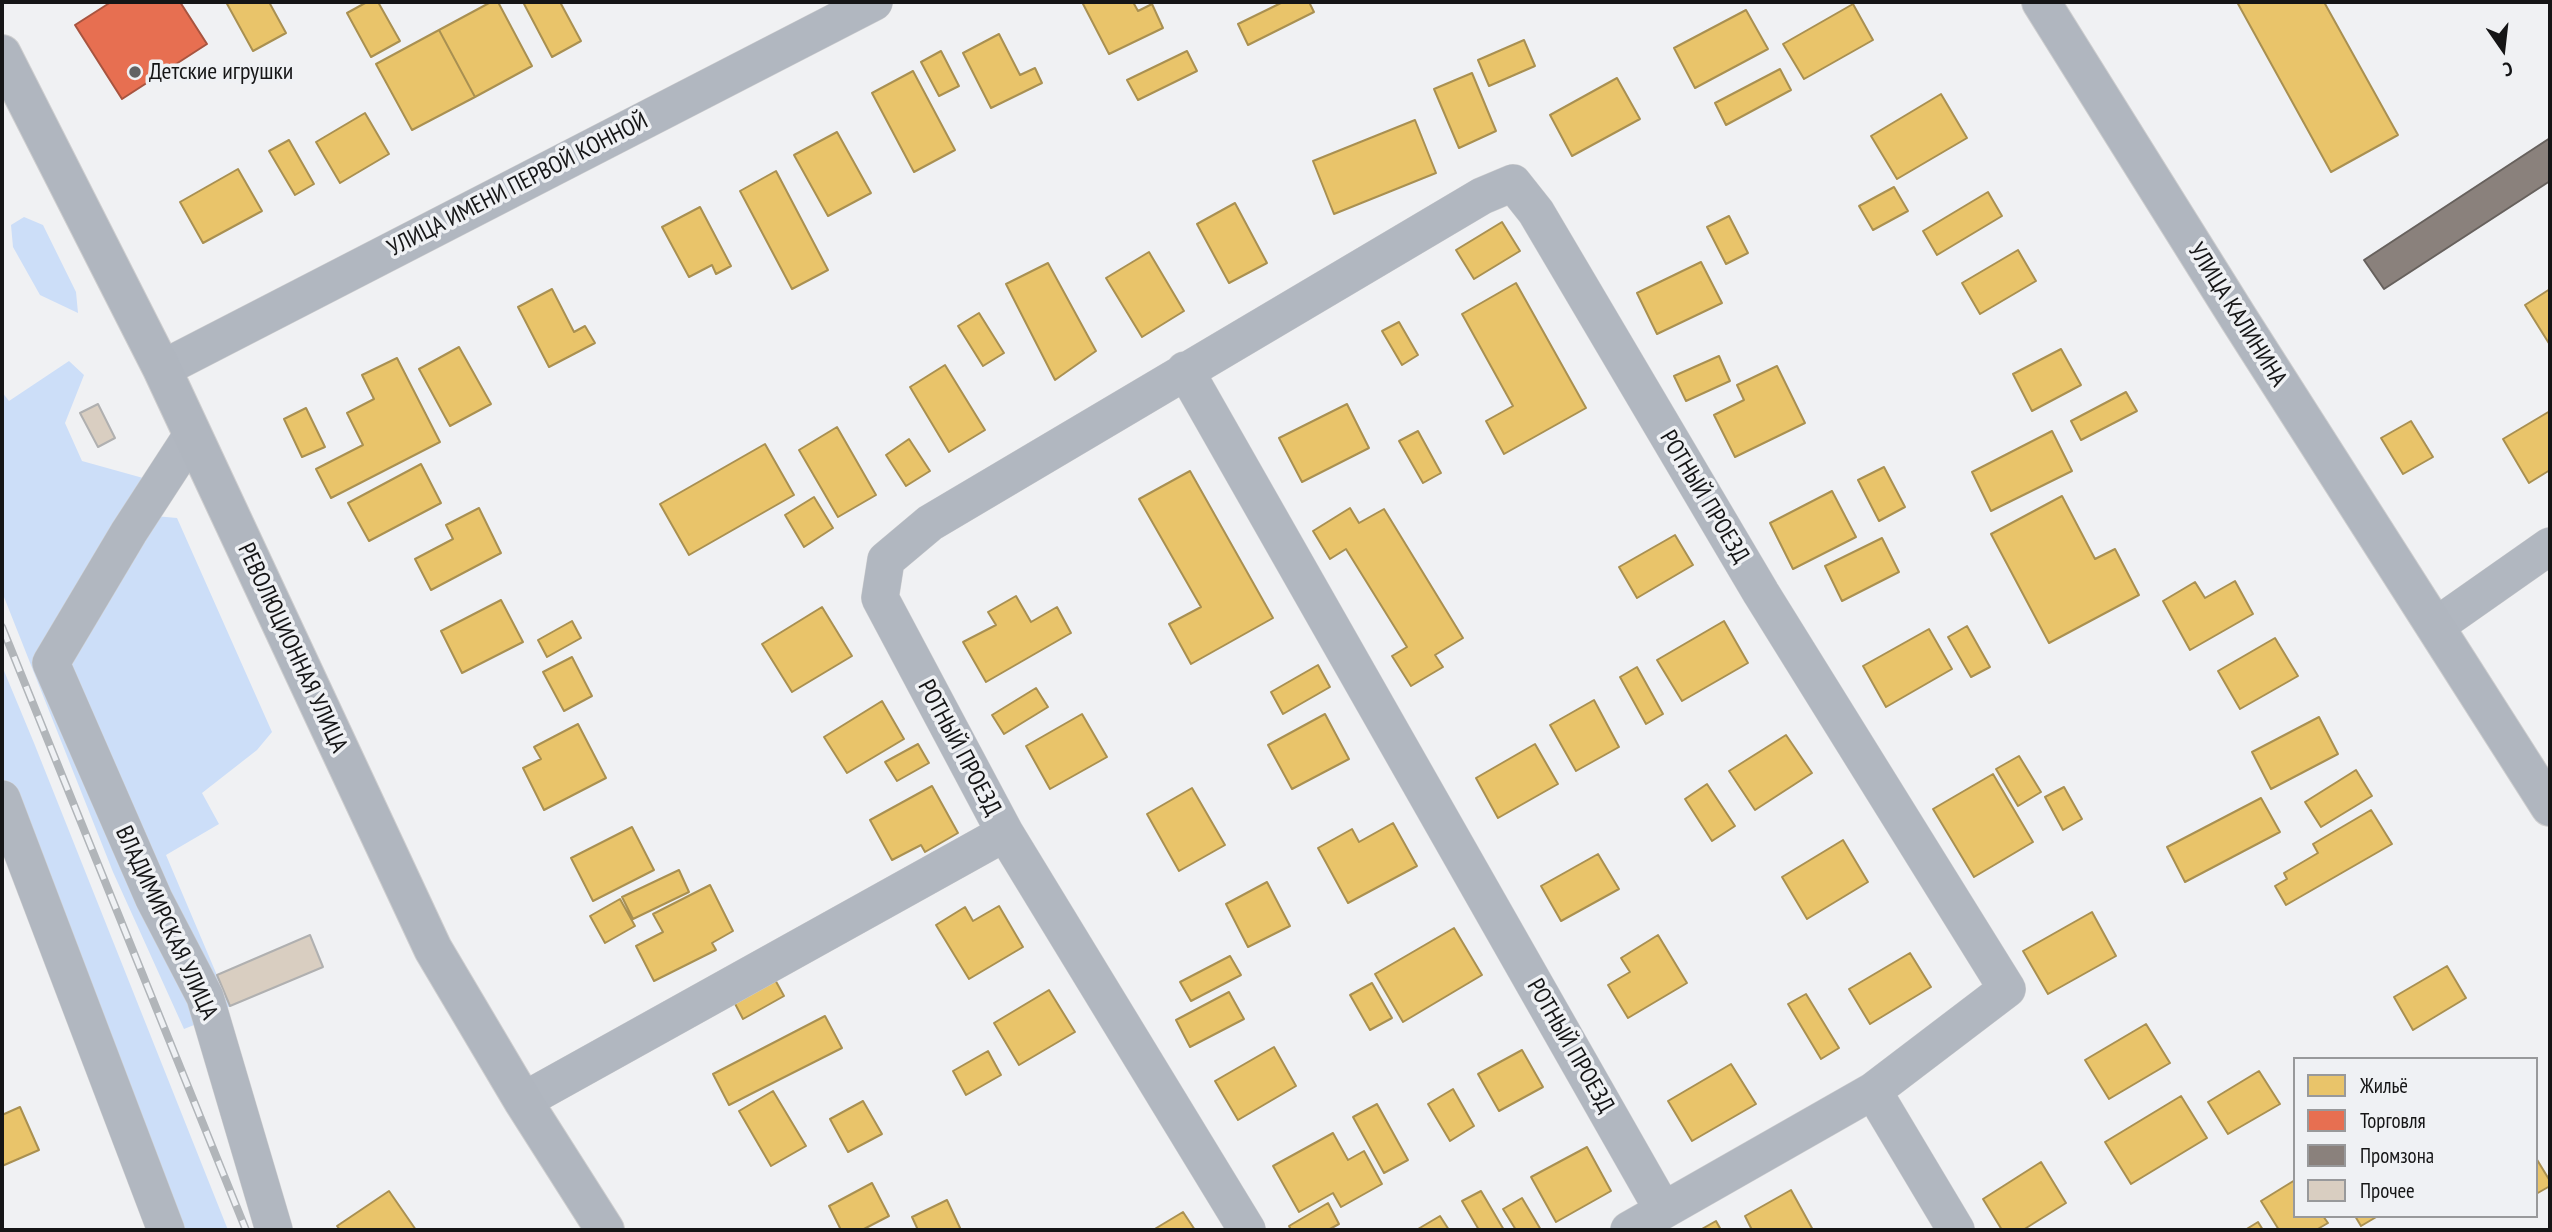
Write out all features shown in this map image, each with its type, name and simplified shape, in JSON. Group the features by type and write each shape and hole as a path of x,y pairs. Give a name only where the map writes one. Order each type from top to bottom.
{"street":[{"name":"УЛИЦА КАЛИНИНА","path":"2041,2 2550,807"},
{"name":"УЛИЦА ИМЕНИ ПЕРВОЙ КОННОЙ","path":"162,369 853,6"},
{"name":"РЕВОЛЮЦИОННАЯ УЛИЦА","path":"2,54 162,369 433,949 523,1101 606,1230"},
{"name":"РОТНЫЙ ПРОЕЗД","path":"1247,1230 1005,834 880,598 886,560 930,523 1482,195 1513,183 1536,212 1761,593 2007,989 1873,1091 1629,1230"},
{"name":"РОТНЫЙ ПРОЕЗД","path":"1185,370 1663,1210"},
{"name":"ВЛАДИМИРСКАЯ УЛИЦА","path":"192,435 129,532 51,663 154,899 205,997 274,1230"},
{"path":"2437,626 2550,546"},
{"path":"2,799 166,1230"},
{"path":"523,1101 1005,834"},
{"path":"1873,1091 1956,1230"}],"shaded area":[{"path":"24,217 43,225 76,292 78,313 40,295 13,247 11,225"},
{"path":"69,361 84,375 65,423 82,461 143,478 42,658 199,1023 184,1029 113,872 2,592 2,392 9,401"},
{"path":"155,516 177,518 272,732 257,750 202,793 219,824 166,855 230,1006 217,1015 58,662"},
{"path":"2,666 228,1230 180,1230 2,781"}],"building: Жильё":[{"path":"226,2 269,2 286,33 253,51"},
{"path":"367,2 378,2 400,41 371,57 347,13"},
{"path":"491,2 498,2 532,66 475,97 439,30"},
{"path":"523,2 560,2 581,41 552,57"},
{"path":"1082,2 1133,2 1138,11 1152,4 1163,28 1109,54"},
{"path":"1283,2 1309,2 1314,12 1248,45 1238,24"},
{"path":"2237,2 2324,2 2398,135 2331,172"},
{"path":"1853,4 1873,40 1804,79 1783,44"},
{"path":"1746,10 1768,49 1695,88 1674,48"},
{"path":"439,30 475,97 412,130 376,64"},
{"path":"999,34 1020,75 1035,68 1042,83 991,108 963,53"},
{"path":"1524,40 1535,66 1489,86 1478,60"},
{"path":"941,51 959,86 939,96 921,62"},
{"path":"1187,51 1197,71 1138,100 1127,80"},
{"path":"1780,69 1791,90 1726,125 1715,103"},
{"path":"913,71 955,150 914,172 872,93"},
{"path":"1472,73 1496,131 1459,148 1434,89"},
{"path":"1617,78 1640,119 1572,156 1550,115"},
{"path":"1941,94 1967,138 1897,179 1871,136"},
{"path":"365,113 389,154 340,183 316,142"},
{"path":"1415,120 1436,173 1334,214 1313,161"},
{"path":"837,132 871,193 828,216 794,155"},
{"path":"289,140 314,184 295,195 269,151"},
{"path":"238,169 262,211 203,243 180,202"},
{"path":"776,171 828,270 792,289 740,191"},
{"path":"1894,187 1908,211 1873,230 1859,206"},
{"path":"1988,192 2002,216 1937,255 1923,231"},
{"path":"1235,203 1267,263 1229,283 1197,224"},
{"path":"700,207 731,266 716,274 712,265 689,277 662,227"},
{"path":"1729,216 1748,253 1726,264 1707,227"},
{"path":"1502,222 1520,251 1474,279 1456,250"},
{"path":"2018,250 2036,281 1980,314 1962,283"},
{"path":"1149,252 1184,311 1142,337 1106,278"},
{"path":"1701,262 1722,303 1657,334 1637,293"},
{"path":"1048,263 1096,351 1055,380 1006,284"},
{"path":"1516,283 1586,408 1504,454 1486,421 1513,406 1462,314"},
{"path":"552,289 574,332 585,326 595,343 549,367 518,307"},
{"path":"2550,289 2550,345 2525,305"},
{"path":"979,313 1004,353 983,366 958,326"},
{"path":"1399,322 1418,355 1402,365 1382,331"},
{"path":"459,347 491,404 450,426 419,369"},
{"path":"2061,349 2081,385 2032,411 2013,374"},
{"path":"1719,356 1730,381 1686,401 1674,376"},
{"path":"397,358 440,442 331,498 316,469 363,445 347,413 374,399 362,375"},
{"path":"945,365 985,430 949,452 910,387"},
{"path":"1777,366 1805,423 1735,457 1714,415 1744,400 1737,385"},
{"path":"2126,392 2137,411 2081,440 2071,421"},
{"path":"1347,404 1369,448 1302,482 1279,438"},
{"path":"306,408 325,447 302,457 284,419"},
{"path":"2550,411 2550,470 2529,483 2503,439"},
{"path":"2411,421 2433,457 2403,474 2381,438"},
{"path":"837,427 876,495 838,517 799,450"},
{"path":"1418,431 1441,473 1423,483 1399,441"},
{"path":"2052,431 2072,471 1991,511 1972,472"},
{"path":"909,439 930,471 906,486 886,455"},
{"path":"765,444 794,495 689,555 660,504"},
{"path":"421,464 441,503 369,541 348,503"},
{"path":"1884,467 1905,507 1879,521 1858,480"},
{"path":"1190,471 1273,618 1191,664 1169,624 1201,607 1139,499"},
{"path":"1832,491 1856,537 1793,569 1770,523"},
{"path":"2062,496 2095,559 2115,549 2139,595 2049,643 1991,534"},
{"path":"814,497 833,528 804,547 785,515"},
{"path":"479,508 501,553 431,590 415,559 453,539 446,525"},
{"path":"1350,508 1359,523 1384,509 1463,638 1435,655 1443,667 1411,686 1392,656 1407,647 1346,549 1330,559 1313,531"},
{"path":"1675,535 1693,565 1637,598 1619,567"},
{"path":"1882,538 1899,572 1842,601 1825,566"},
{"path":"2235,581 2253,614 2190,650 2163,601 2195,582 2205,598"},
{"path":"1016,596 1031,622 1057,607 1071,633 986,682 963,642 996,625 988,612"},
{"path":"501,600 523,642 462,673 441,631"},
{"path":"822,607 852,656 792,692 762,644"},
{"path":"572,621 581,638 547,657 538,640"},
{"path":"1724,621 1748,663 1682,701 1657,660"},
{"path":"1967,626 1990,667 1971,677 1948,637"},
{"path":"1929,629 1952,669 1886,707 1863,666"},
{"path":"2275,638 2298,676 2240,709 2218,671"},
{"path":"572,657 592,696 564,711 543,672"},
{"path":"1318,665 1330,687 1283,714 1271,692"},
{"path":"1637,667 1663,714 1646,724 1620,677"},
{"path":"1036,688 1048,707 1004,734 992,715"},
{"path":"1594,700 1619,747 1576,771 1550,725"},
{"path":"882,701 904,739 847,773 824,737"},
{"path":"1082,714 1107,757 1050,789 1026,746"},
{"path":"1325,714 1349,759 1292,789 1268,745"},
{"path":"2319,717 2338,754 2271,789 2252,752"},
{"path":"578,724 606,778 544,810 523,768 541,759 534,747"},
{"path":"1786,735 1812,773 1755,810 1729,771"},
{"path":"918,744 929,763 897,781 885,762"},
{"path":"1535,744 1558,784 1498,818 1476,778"},
{"path":"2019,756 2041,792 2018,806 1996,769"},
{"path":"2356,770 2372,796 2321,827 2305,802"},
{"path":"1993,774 2033,842 1974,877 1933,809"},
{"path":"1707,784 1735,826 1712,841 1685,799"},
{"path":"932,786 958,833 925,852 921,845 892,860 870,820"},
{"path":"2064,787 2082,819 2063,830 2045,797"},
{"path":"1192,788 1225,845 1179,871 1147,814"},
{"path":"2261,798 2280,832 2185,882 2167,847"},
{"path":"2371,810 2392,844 2286,905 2275,886 2287,879 2284,873 2318,853 2313,844"},
{"path":"1393,823 1417,866 1348,903 1318,848 1352,829 1359,842"},
{"path":"632,827 654,870 593,901 571,858"},
{"path":"1843,840 1868,882 1807,919 1782,877"},
{"path":"1598,854 1619,889 1561,921 1541,886"},
{"path":"679,870 689,892 633,919 622,897"},
{"path":"1267,882 1290,926 1248,947 1226,904"},
{"path":"710,885 733,931 712,943 716,950 654,981 636,946 663,932 653,914"},
{"path":"620,899 635,926 605,943 590,916"},
{"path":"999,906 1023,947 969,979 936,925 965,907 973,921"},
{"path":"2092,912 2116,956 2048,994 2023,951"},
{"path":"1454,928 1482,975 1403,1022 1375,974"},
{"path":"1658,935 1687,983 1628,1018 1608,985 1630,972 1621,958"},
{"path":"1910,953 1931,987 1870,1024 1849,989"},
{"path":"1230,956 1241,975 1191,1001 1180,982"},
{"path":"2447,966 2466,998 2413,1030 2394,997"},
{"path":"773,976 784,996 743,1019 732,998"},
{"path":"1372,983 1392,1018 1370,1030 1350,995"},
{"path":"1049,990 1075,1032 1019,1065 994,1023"},
{"path":"1229,992 1244,1019 1190,1047 1176,1020"},
{"path":"1806,994 1839,1048 1821,1059 1788,1004"},
{"path":"825,1016 842,1048 729,1105 713,1074"},
{"path":"2146,1024 2170,1063 2109,1099 2085,1060"},
{"path":"1274,1047 1296,1086 1238,1120 1215,1081"},
{"path":"1522,1050 1543,1087 1499,1111 1478,1074"},
{"path":"988,1051 1001,1075 966,1095 953,1071"},
{"path":"1731,1064 1756,1104 1692,1141 1668,1101"},
{"path":"2259,1071 2280,1104 2228,1134 2208,1102"},
{"path":"1453,1089 1474,1126 1450,1141 1428,1104"},
{"path":"773,1091 806,1146 771,1166 739,1111"},
{"path":"2181,1096 2207,1138 2131,1184 2105,1142"},
{"path":"863,1101 882,1134 848,1152 830,1119"},
{"path":"1377,1104 1408,1160 1384,1173 1353,1117"},
{"path":"20,1107 39,1150 2,1166 2,1115"},
{"path":"1333,1133 1348,1160 1364,1151 1382,1184 1341,1207 1333,1193 1299,1212 1273,1166"},
{"path":"1587,1147 1611,1191 1556,1222 1531,1177"},
{"path":"2538,1161 2550,1181 2550,1186 2538,1193"},
{"path":"2041,1162 2066,1203 2023,1230 2002,1230 1983,1199"},
{"path":"2293,1181 2293,1218 2324,1218 2328,1223 2316,1230 2279,1230 2261,1201"},
{"path":"872,1183 889,1216 862,1230 841,1230 829,1206"},
{"path":"1791,1190 1813,1230 1752,1230 1745,1216"},
{"path":"389,1191 416,1230 340,1230 337,1226"},
{"path":"1481,1191 1504,1230 1479,1230 1462,1201"},
{"path":"1522,1198 1541,1230 1516,1230 1503,1209"},
{"path":"947,1200 961,1230 918,1230 912,1217"},
{"path":"1328,1203 1339,1224 1328,1230 1291,1230 1289,1226"},
{"path":"1183,1212 1195,1230 1153,1230"},
{"path":"1440,1216 1449,1230 1418,1229"},
{"path":"2356,1218 2375,1218 2361,1226"},
{"path":"1716,1221 1721,1230 1700,1230"},
{"path":"2258,1222 2263,1230 2245,1230"}],"building: Торговля":[{"name":"Детские игрушки","path":"111,2 180,2 207,44 122,99 75,25"}],"building: Промзона":[{"path":"2550,138 2550,181 2384,289 2364,260"}],"building: Прочее":[{"path":"98,404 115,438 98,447 80,413"},
{"path":"310,935 323,967 230,1006 217,975"}],"railway":[{"path":"2,627 246,1230"}],"place":[{"name":"Детские игрушки","path":"135,72"}]}
